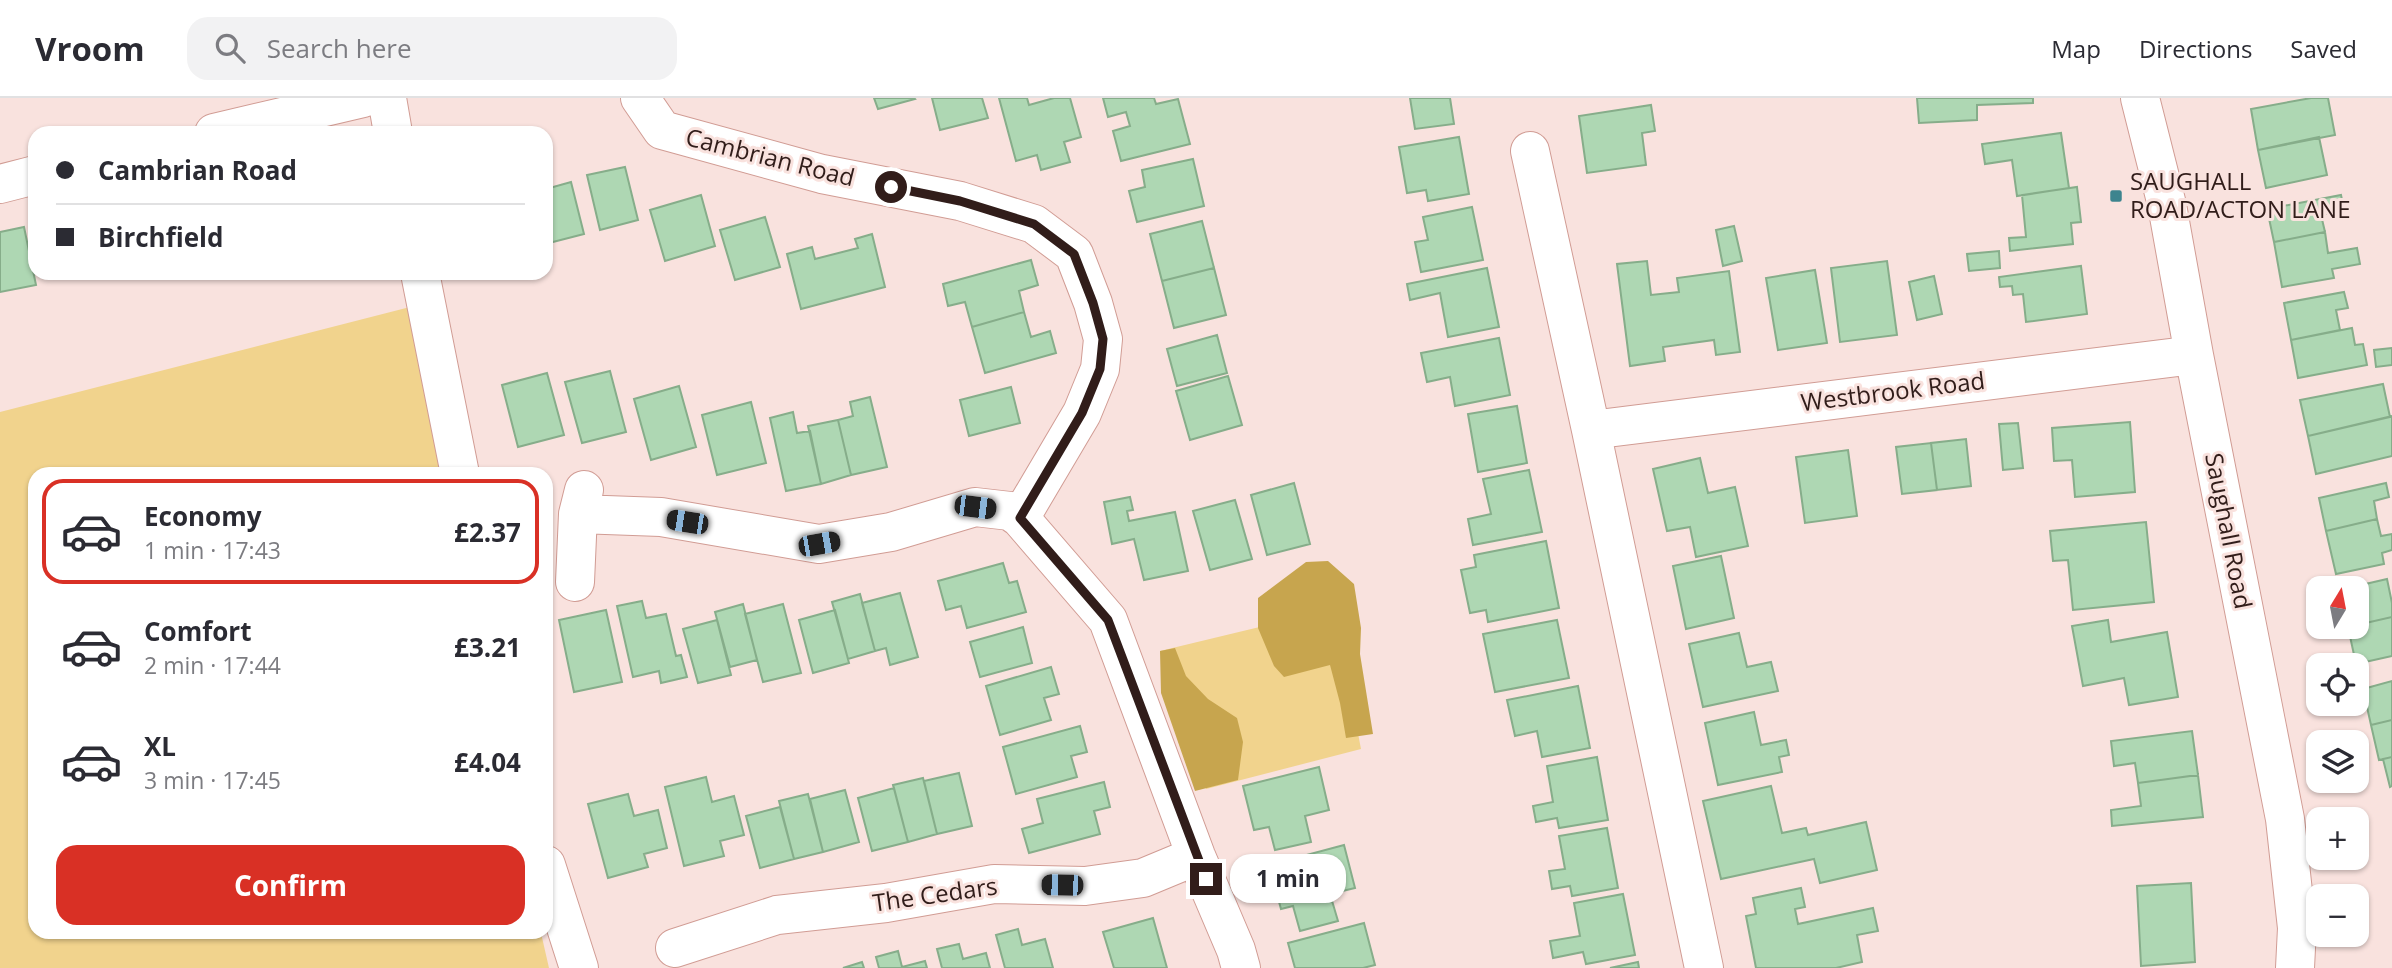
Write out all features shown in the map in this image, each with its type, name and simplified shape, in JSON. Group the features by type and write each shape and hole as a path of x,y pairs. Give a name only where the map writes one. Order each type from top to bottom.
{"street":[{"path":"244,126 363,98"},
{"path":"387,98 392,126"},
{"name":"Cambrian Road","path":"640,98 662,130 822,173 960,201 1034,224 1074,254 1093,303 1103,339 1100,369 1082,413 1020,518"},
{"name":"Saughall Road","path":"2140,98 2167,205 2285,819 2297,928 2295,968"},
{"path":"1530,151 1704,968"},
{"path":"0,184 28,177"},
{"path":"421,280 459,467"},
{"name":"Westbrook Road","path":"1591,430 2194,355"},
{"path":"575,582 581,502 819,544 891,532 975,507 1010,511 1020,518 1108,620 1241,968"},
{"name":"The Cedars","path":"675,948 777,915 886,903 994,884 1085,886 1143,878 1196,856"},
{"path":"553,887 579,968"}],"shaded area":[{"path":"410,307 441,467 28,467 28,939 542,939 549,968 0,968 0,412"},
{"path":"1328,561 1354,584 1361,628 1360,654 1373,734 1346,738 1330,665 1284,677 1274,666 1258,628 1258,598 1306,562"},
{"path":"1334,609 1361,749 1206,789 1160,651"},
{"path":"1175,648 1186,676 1208,699 1237,718 1243,742 1238,780 1195,791 1161,693 1160,651"}],"building":[{"path":"874,98 914,98 915,99 878,109"},
{"path":"932,98 982,98 988,118 940,130"},
{"path":"999,98 1027,98 1029,105 1054,98 1070,98 1081,137 1064,142 1070,162 1041,170 1037,155 1016,161"},
{"path":"1103,98 1154,98 1156,104 1178,99 1190,144 1121,161 1113,131 1130,126 1126,112 1108,117"},
{"path":"1410,98 1450,98 1454,124 1415,129"},
{"path":"1917,98 2033,98 2033,103 1977,105 1977,120 1919,123"},
{"path":"2311,98 2328,98 2335,135 2258,150 2251,109"},
{"path":"1651,105 1655,131 1642,133 1646,165 1587,173 1579,116"},
{"path":"2061,133 2069,188 2017,196 2012,160 1985,164 1982,144"},
{"path":"1459,137 1469,194 1428,201 1426,190 1407,193 1399,147"},
{"path":"2319,137 2327,175 2266,188 2258,150"},
{"path":"1193,159 1204,206 1137,222 1129,191 1145,187 1142,170"},
{"path":"625,167 638,220 600,230 587,175"},
{"path":"571,182 584,234 553,242 553,187"},
{"path":"2077,187 2081,222 2071,223 2073,244 2010,251 2009,238 2026,237 2022,195"},
{"path":"701,195 715,246 665,261 650,210"},
{"path":"2341,195 2344,210 2321,215 2325,232 2274,242 2267,209"},
{"path":"1472,207 1483,260 1421,272 1415,242 1428,240 1423,217"},
{"path":"765,217 780,267 735,280 720,230"},
{"path":"1202,221 1214,268 1162,281 1150,234"},
{"path":"1734,226 1742,261 1723,266 1716,230"},
{"path":"24,227 28,246 28,280 35,280 36,285 0,292 0,232"},
{"path":"2325,232 2328,253 2357,248 2360,264 2332,269 2334,278 2282,287 2274,242"},
{"path":"872,234 885,287 801,309 787,254 812,247 815,259 858,248 855,239"},
{"path":"1999,251 2000,268 1969,271 1967,254"},
{"path":"1031,260 1038,285 1019,291 1024,312 972,327 965,302 948,306 943,284"},
{"path":"1647,261 1651,295 1679,292 1677,278 1729,271 1740,352 1716,355 1714,340 1663,347 1665,361 1630,366 1617,264"},
{"path":"1887,261 1897,335 1840,342 1831,268"},
{"path":"2081,266 2087,314 2026,322 2023,294 2013,295 2012,286 2000,287 1999,277"},
{"path":"1214,268 1226,315 1174,328 1162,281"},
{"path":"1487,268 1499,327 1448,337 1440,293 1410,300 1407,284"},
{"path":"1815,270 1827,343 1778,350 1766,278"},
{"path":"1934,276 1942,314 1917,320 1909,282"},
{"path":"2344,292 2348,308 2336,310 2340,330 2291,340 2284,303"},
{"path":"1024,312 1031,337 1050,331 1056,353 985,373 972,327"},
{"path":"2352,328 2355,345 2363,344 2367,365 2298,378 2291,340"},
{"path":"1217,335 1227,373 1177,386 1167,349"},
{"path":"1499,338 1510,395 1455,406 1450,377 1427,382 1421,353"},
{"path":"2392,348 2392,365 2376,367 2374,350"},
{"path":"610,371 626,432 582,443 565,382"},
{"path":"547,373 564,435 518,447 502,385"},
{"path":"1228,376 1242,425 1190,440 1176,391"},
{"path":"2383,384 2390,417 2308,436 2300,400"},
{"path":"679,386 696,447 651,460 634,399"},
{"path":"1011,387 1020,423 969,436 960,400"},
{"path":"870,397 887,467 851,475 838,420 853,416 850,402"},
{"path":"751,402 766,463 717,475 702,415"},
{"path":"1517,406 1527,463 1478,472 1468,414"},
{"path":"793,412 797,433 810,431 821,484 786,491 770,418"},
{"path":"2392,416 2392,456 2316,474 2308,436"},
{"path":"838,420 851,475 821,484 808,426"},
{"path":"2130,422 2135,492 2075,497 2072,460 2054,461 2052,428"},
{"path":"2018,423 2023,468 2003,470 1999,424"},
{"path":"1966,439 1971,486 1937,490 1931,443"},
{"path":"1931,443 1937,490 1902,494 1896,447"},
{"path":"1848,450 1857,516 1805,523 1796,457"},
{"path":"1700,458 1708,493 1735,487 1748,546 1696,557 1690,527 1667,531 1653,469"},
{"path":"1529,470 1542,532 1473,545 1468,519 1491,514 1483,479"},
{"path":"1294,483 1310,544 1267,555 1251,495"},
{"path":"2386,483 2389,497 2374,501 2377,519 2326,531 2319,498"},
{"path":"1130,497 1133,510 1127,511 1129,521 1175,512 1188,571 1144,580 1134,539 1112,544 1104,502"},
{"path":"1235,500 1252,559 1210,570 1193,511"},
{"path":"2377,519 2381,536 2392,534 2392,550 2382,553 2384,564 2336,574 2326,531"},
{"path":"2146,522 2154,602 2073,610 2068,560 2053,561 2050,531"},
{"path":"1546,541 1559,608 1488,622 1486,610 1470,613 1461,570 1476,567 1474,555"},
{"path":"1721,556 1734,618 1686,629 1673,566"},
{"path":"1003,563 1009,583 1017,581 1026,612 967,628 961,606 946,610 938,581"},
{"path":"2387,579 2392,617 2370,622 2370,583"},
{"path":"900,593 918,657 890,665 886,648 875,651 862,603"},
{"path":"860,594 875,651 848,659 832,602"},
{"path":"642,601 646,618 666,614 676,656 681,655 687,677 661,683 659,671 633,677 617,606"},
{"path":"743,604 757,660 730,667 715,612"},
{"path":"783,604 801,673 763,682 745,614"},
{"path":"606,610 622,682 574,692 559,620"},
{"path":"835,610 849,663 813,673 799,620"},
{"path":"2392,617 2392,656 2369,661 2369,653 2354,653 2351,639 2370,639 2370,622"},
{"path":"717,620 731,675 698,683 683,629"},
{"path":"1557,620 1569,678 1495,692 1483,634"},
{"path":"2108,620 2111,642 2167,632 2178,697 2129,705 2124,678 2083,686 2072,626"},
{"path":"1023,627 1032,663 980,677 970,642"},
{"path":"1739,633 1747,667 1771,662 1778,691 1703,707 1689,644"},
{"path":"1051,667 1059,694 1044,698 1051,720 1000,735 986,686"},
{"path":"2392,681 2392,720 2371,725 2369,687"},
{"path":"1578,686 1590,748 1542,757 1537,731 1515,736 1507,700"},
{"path":"1754,712 1761,745 1786,740 1789,755 1779,757 1782,772 1718,785 1705,723"},
{"path":"2392,720 2392,757 2379,760 2371,725"},
{"path":"1080,726 1087,752 1071,756 1077,777 1016,794 1003,747"},
{"path":"2192,731 2198,775 2138,783 2135,763 2114,766 2111,741"},
{"path":"1597,757 1608,820 1559,828 1557,818 1536,822 1533,806 1553,802 1547,766"},
{"path":"2392,757 2392,786 2390,787 2383,759"},
{"path":"1319,767 1329,810 1305,816 1311,842 1275,850 1269,827 1254,830 1243,786"},
{"path":"959,773 972,826 937,834 924,781"},
{"path":"2198,775 2203,817 2112,826 2111,810 2141,806 2138,783"},
{"path":"706,777 712,802 734,796 744,835 720,841 724,856 684,866 665,787"},
{"path":"923,778 937,834 908,842 893,785"},
{"path":"1104,782 1110,807 1094,811 1100,834 1029,853 1022,829 1043,823 1037,799"},
{"path":"1771,786 1782,833 1806,828 1808,835 1866,822 1877,870 1820,883 1814,859 1721,879 1703,801"},
{"path":"894,788 908,842 872,851 858,798"},
{"path":"845,790 859,842 823,852 810,799"},
{"path":"628,794 634,816 658,810 667,848 644,854 648,867 608,878 588,804"},
{"path":"808,794 823,852 794,859 779,801"},
{"path":"780,807 794,859 760,868 746,816"},
{"path":"1607,828 1618,888 1572,896 1570,886 1552,889 1549,871 1565,869 1559,836"},
{"path":"1344,845 1355,888 1330,894 1338,921 1300,931 1293,906 1281,909 1269,865"},
{"path":"2191,883 2195,962 2141,966 2137,886"},
{"path":"1801,888 1805,907 1795,909 1798,924 1873,908 1878,931 1857,935 1862,962 1836,968 1756,968 1746,916 1756,914 1753,898"},
{"path":"1623,894 1635,955 1586,964 1583,952 1553,958 1550,941 1580,936 1574,903"},
{"path":"1153,918 1167,968 1114,968 1103,932"},
{"path":"1364,923 1375,965 1363,968 1295,968 1288,943"},
{"path":"1018,929 1022,945 1045,939 1053,968 1005,968 996,935"},
{"path":"959,944 963,959 986,953 990,968 942,968 937,949"},
{"path":"898,951 902,967 925,961 927,968 879,968 876,957"},
{"path":"862,962 864,968 843,968"},
{"path":"1638,962 1639,968 1610,968"}],"place":[{"name":"SAUGHALL ROAD/ACTON LANE","path":"2116,196"}],"route":[{"path":"891,187 960,201 1034,224 1074,254 1093,303 1103,339 1100,369 1082,413 1020,518 1108,620 1206,879"}]}
